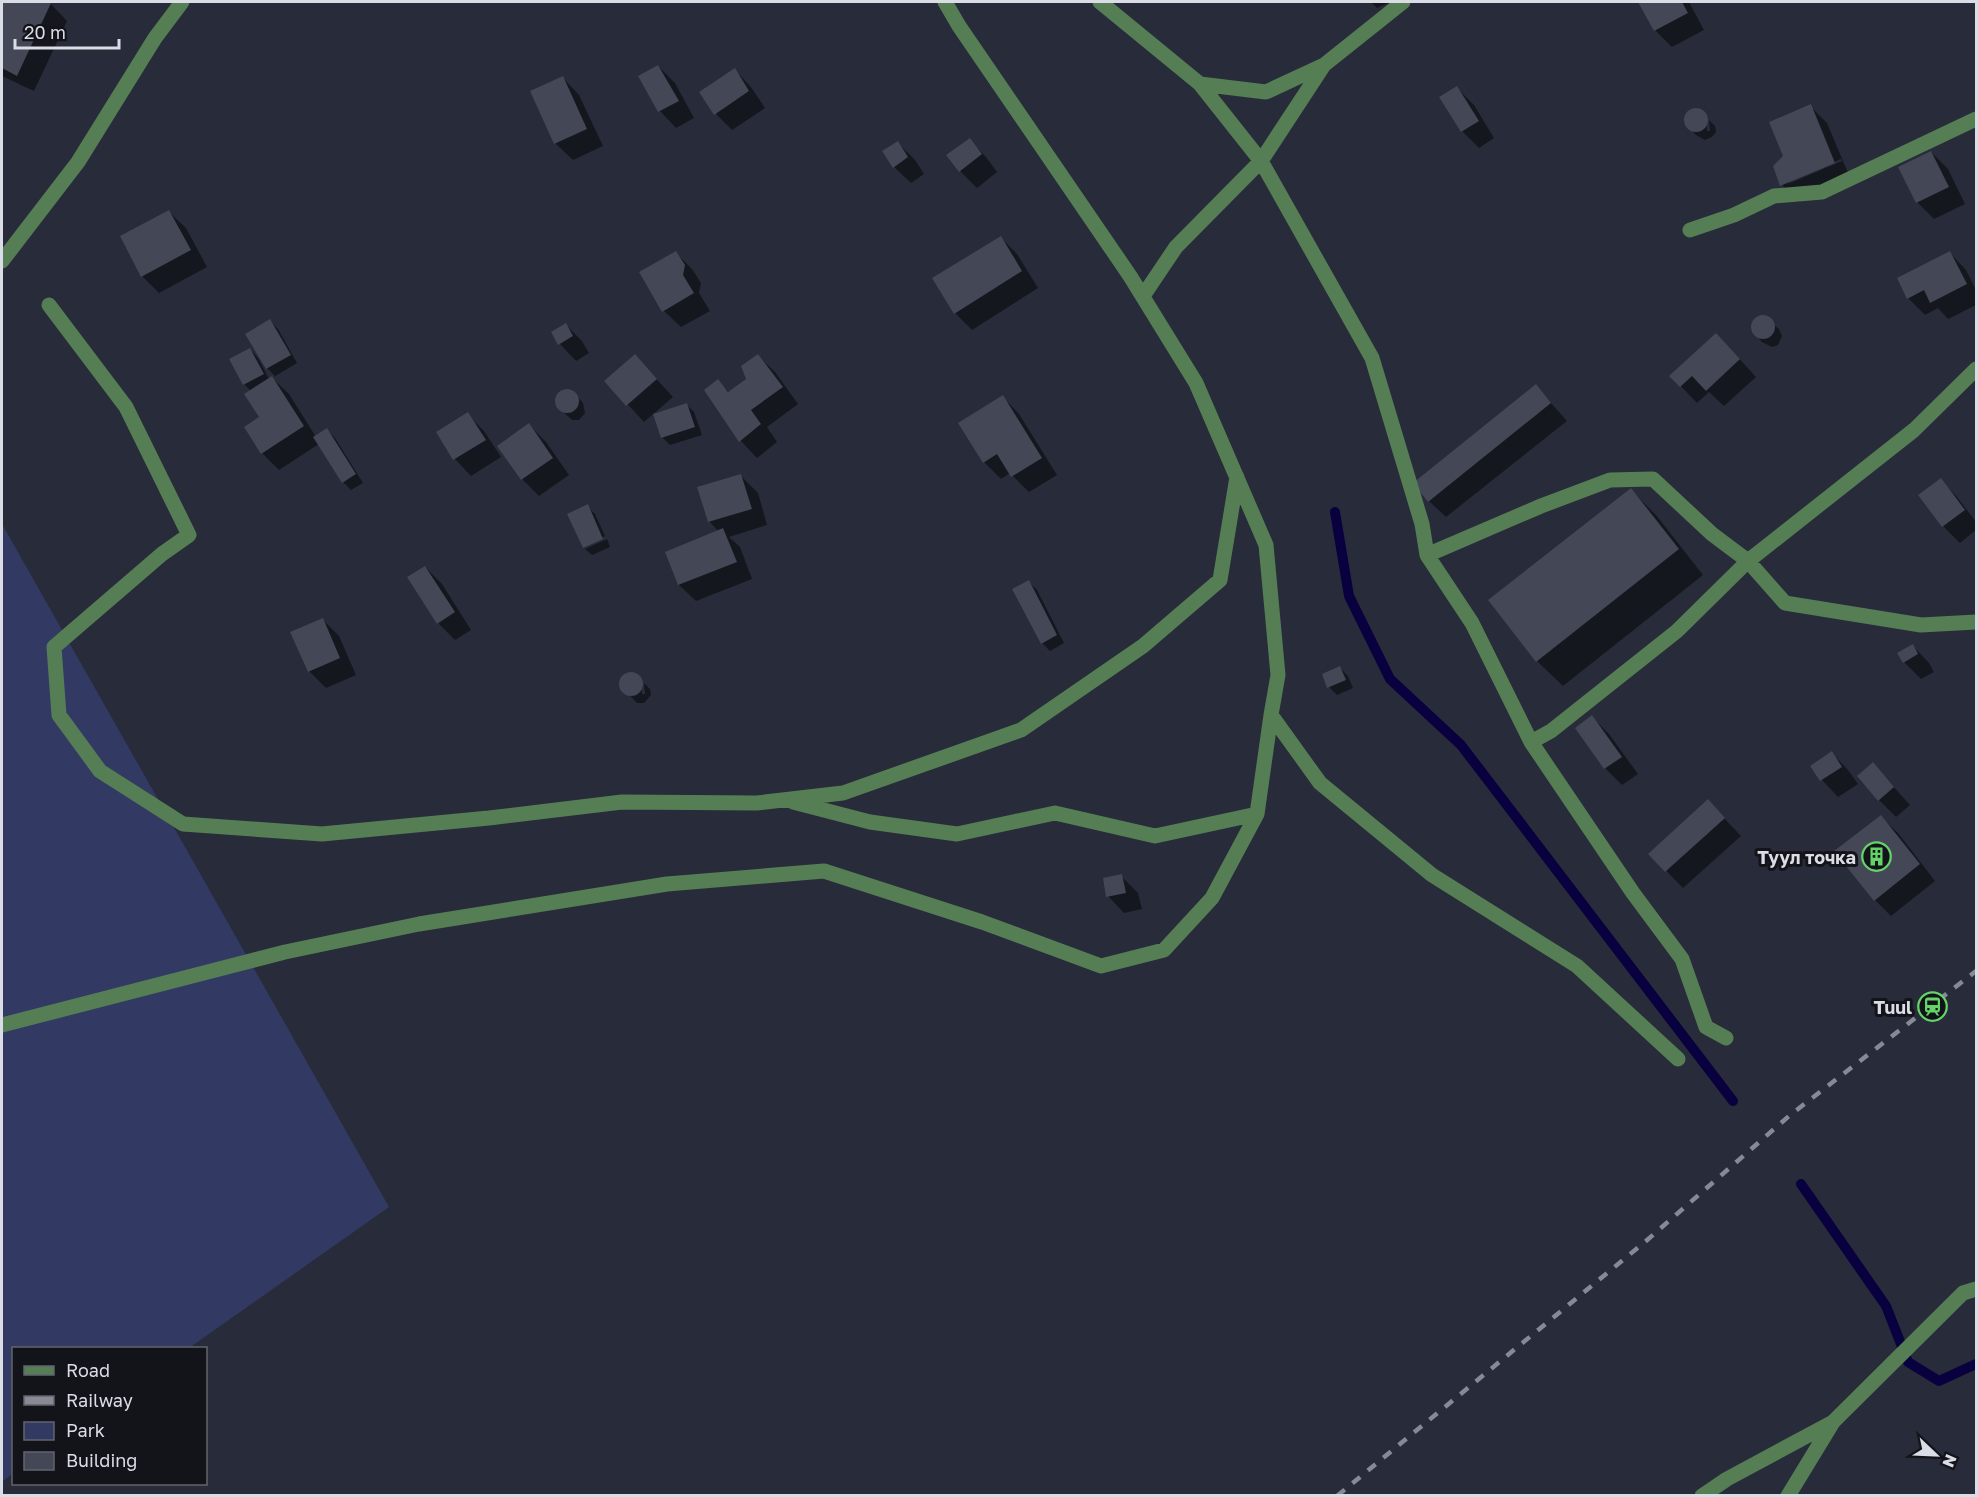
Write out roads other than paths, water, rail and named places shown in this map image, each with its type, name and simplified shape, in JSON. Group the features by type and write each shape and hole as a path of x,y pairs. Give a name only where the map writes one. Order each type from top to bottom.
{"street":[{"path":"2,261 78,162 155,39 182,2"},
{"path":"2,1025 285,952 418,924 667,884 824,871 982,922 1101,966 1164,950 1212,898 1257,814 1278,675 1266,545 1196,383 1143,296 945,2"},
{"path":"1100,2 1200,84 1262,161 1372,358 1422,524 1427,555 1472,623 1531,742 1620,875 1682,959 1706,1027 1726,1038"},
{"path":"1200,84 1266,92 1324,65 1403,2"},
{"path":"1143,296 1176,247 1262,161 1324,65"},
{"path":"1690,230 1774,196 1822,192 1977,119"},
{"path":"49,304 126,407 189,535 162,554 54,647 59,715 100,771 183,824 321,834 489,818 622,802 757,803 843,793 1021,730 1143,646 1220,580 1237,477"},
{"path":"1531,742 1551,731 1677,631 1748,561 1914,430 1977,369"},
{"path":"1427,555 1541,506 1610,480 1653,479 1712,534 1748,561 1785,603 1921,625 1977,622"},
{"path":"1271,715 1320,783 1432,875 1577,966 1678,1059"},
{"path":"783,800 870,822 957,834 1055,813 1155,836 1257,814"},
{"path":"1788,1496 1833,1422 1963,1293 1977,1289"},
{"path":"1702,1496 1727,1479 1833,1422"}],"waterway":[{"path":"1335,512 1349,596 1390,679 1461,745 1733,1101"},
{"path":"1801,1184 1886,1306 1908,1362 1939,1381 1976,1364"}],"railway":[{"path":"1337,1496 1646,1241 1789,1116 1976,971"}],"place":[{"name":"Туул точка","path":"1877,857"},
{"name":"Tuul","path":"1933,1007"}]}
